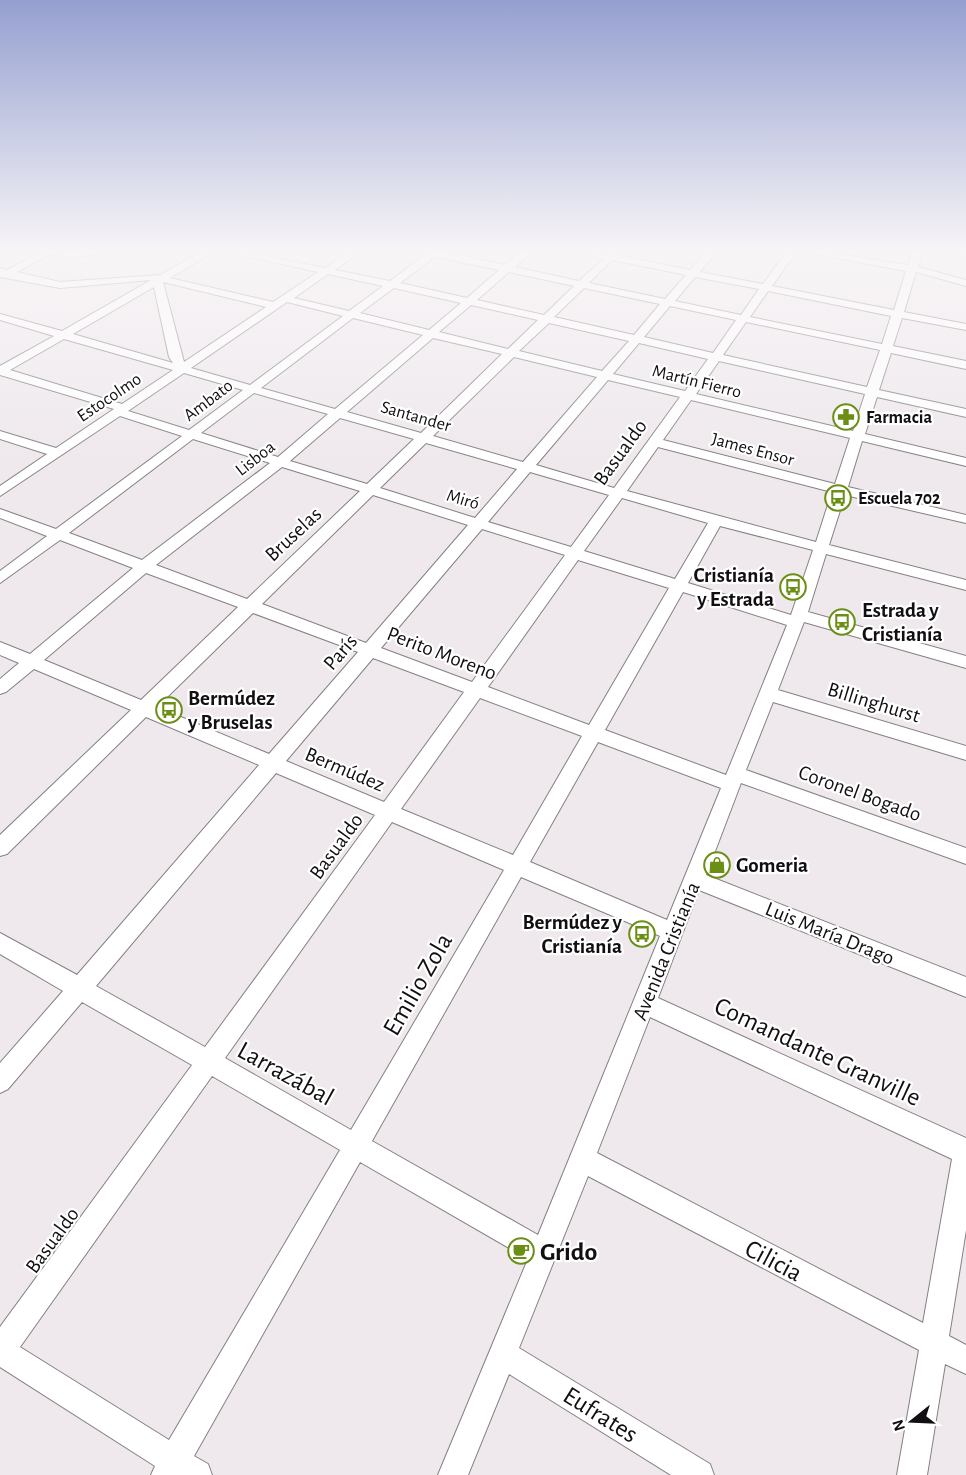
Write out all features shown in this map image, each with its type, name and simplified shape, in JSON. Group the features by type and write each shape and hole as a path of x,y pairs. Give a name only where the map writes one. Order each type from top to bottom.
{"street":[{"name":"Santander","path":"11,320 174,363 253,389 716,521 966,585"},
{"path":"0,371 90,320"},
{"path":"166,320 174,363"},
{"name":"Estocolmo","path":"0,492 121,410 174,363 250,320"},
{"name":"Ambato","path":"0,578 345,320"},
{"name":"Martín Fierro","path":"371,320 686,397 966,462"},
{"name":"Lisboa","path":"0,688 145,566 279,463 447,320"},
{"path":"545,320 871,394 966,413"},
{"name":"Bruselas","path":"0,848 248,605 370,492 545,320"},
{"name":"París","path":"0,1081 372,650 603,376 654,320"},
{"name":"Basualdo","path":"0,1351 743,320"},
{"path":"748,320 966,365"},
{"name":"Avenida Cristianía","path":"453,1475 582,1160 798,619 896,320"},
{"path":"925,320 966,327"},
{"name":"Miró","path":"0,371 370,492 678,586 966,662"},
{"path":"0,435 57,453"},
{"name":"James Ensor","path":"655,442 841,490 966,519"},
{"name":"Perito Moreno","path":"0,513 595,734 735,779"},
{"name":"Emilio Zola","path":"179,1470 356,1144 518,868 716,521"},
{"name":"Bermúdez","path":"0,648 673,932"},
{"name":"Billinghurst","path":"769,694 966,753"},
{"name":"Coronel Bogado","path":"735,779 966,856"},
{"name":"Luis María Drago","path":"694,879 966,987"},
{"name":"Larrazábal","path":"0,943 544,1252"},
{"name":"Comandante Granville","path":"645,1003 966,1152"},
{"path":"912,1475 966,1152"},
{"name":"Cilicia","path":"582,1160 966,1360"},
{"path":"0,1351 179,1470"},
{"name":"Eufrates","path":"503,1354 699,1475"}],"place":[{"name":"Farmacia","path":"846,417"},
{"name":"Escuela 702","path":"838,498"},
{"name":"Cristianía y Estrada","path":"793,587"},
{"name":"Estrada y Cristianía","path":"842,622"},
{"name":"Bermúdez y Bruselas","path":"169,710"},
{"name":"Gomeria","path":"717,865"},
{"name":"Bermúdez y Cristianía","path":"642,934"},
{"name":"Grido","path":"521,1251"}]}
